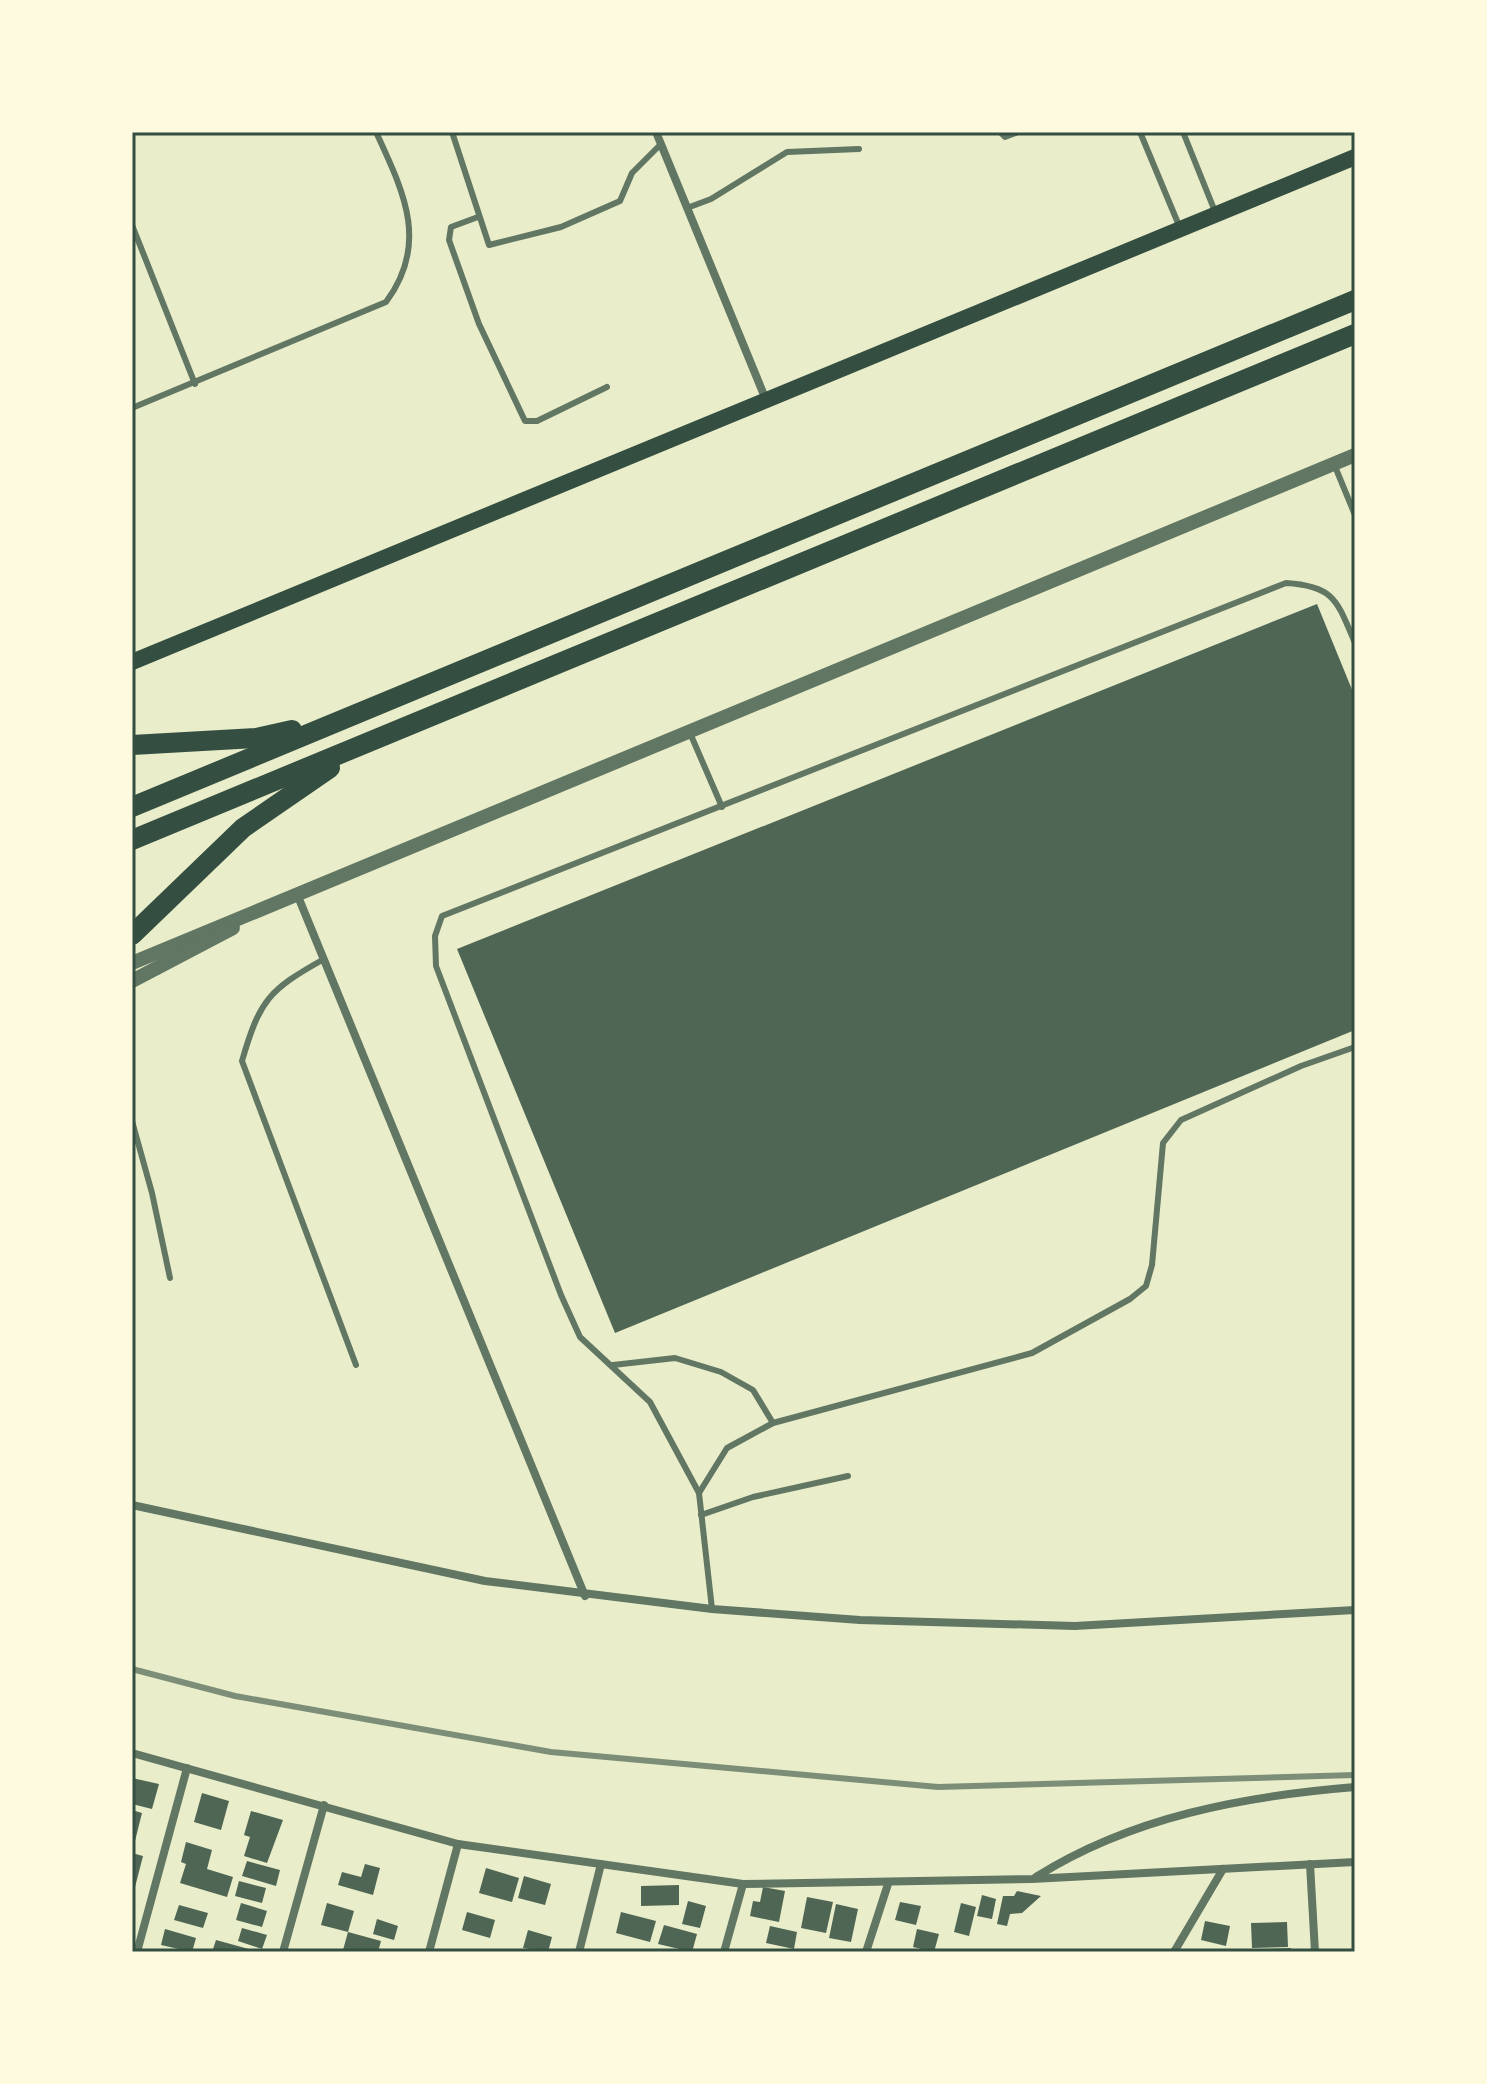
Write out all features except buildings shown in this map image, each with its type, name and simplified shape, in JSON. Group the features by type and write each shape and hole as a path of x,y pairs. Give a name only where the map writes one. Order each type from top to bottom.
{"highway":[{"path":"132,807 1355,300"},
{"path":"132,840 1355,334"},
{"path":"132,745 256,738 347,718"},
{"path":"132,935 243,828 363,745"}],"main road":[{"path":"132,662 1355,157"}],"street":[{"path":"656,132 766,400"},
{"path":"132,963 1355,455"},
{"path":"297,894 585,1596"},
{"path":"132,981 297,894"},
{"path":"132,1505 403,1566 585,1596 712,1609 860,1620 1061,1626 1355,1610"},
{"path":"132,1753 458,1844 743,1884 888,1884 1032,1879 1355,1862"},
{"path":"137,1952 187,1768"},
{"path":"1032,1879 1135,1827 1223,1806 1355,1787"},
{"path":"283,1952 324,1805"},
{"path":"429,1952 458,1844"},
{"path":"579,1952 601,1864"},
{"path":"1310,1864 1315,1952"},
{"path":"1174,1952 1223,1869"},
{"path":"724,1952 743,1884"},
{"path":"866,1952 888,1884"}],"lane":[{"path":"132,408 386,302 404,278 410,222 400,185 376,132"},
{"path":"452,132 489,245 561,227 620,201 632,173 661,144"},
{"path":"1000,132 1005,137 1018,132"},
{"path":"1140,132 1180,230"},
{"path":"1183,132 1216,215"},
{"path":"687,208 711,199 787,152 859,149"},
{"path":"478,217 451,227 449,240 479,324 525,421 537,421 607,387"},
{"path":"132,225 195,384"},
{"path":"1334,464 1355,515"},
{"path":"712,1609 699,1493 650,1402 580,1337 561,1295 436,966 435,936 442,916 1286,583 1313,585 1336,598 1355,643"},
{"path":"689,732 722,807"},
{"path":"324,959 278,985 253,1023 242,1061 356,1365"},
{"path":"699,1493 727,1448 773,1423 1032,1353 1130,1299 1146,1286 1152,1265 1163,1143 1181,1120 1301,1066 1355,1047"},
{"path":"132,1121 152,1193 170,1278"},
{"path":"613,1365 675,1358 721,1372 753,1390 773,1423"},
{"path":"701,1515 753,1497 848,1476"}],"railway":[{"path":"132,1669 235,1696 551,1752 938,1787 1355,1775"}]}
